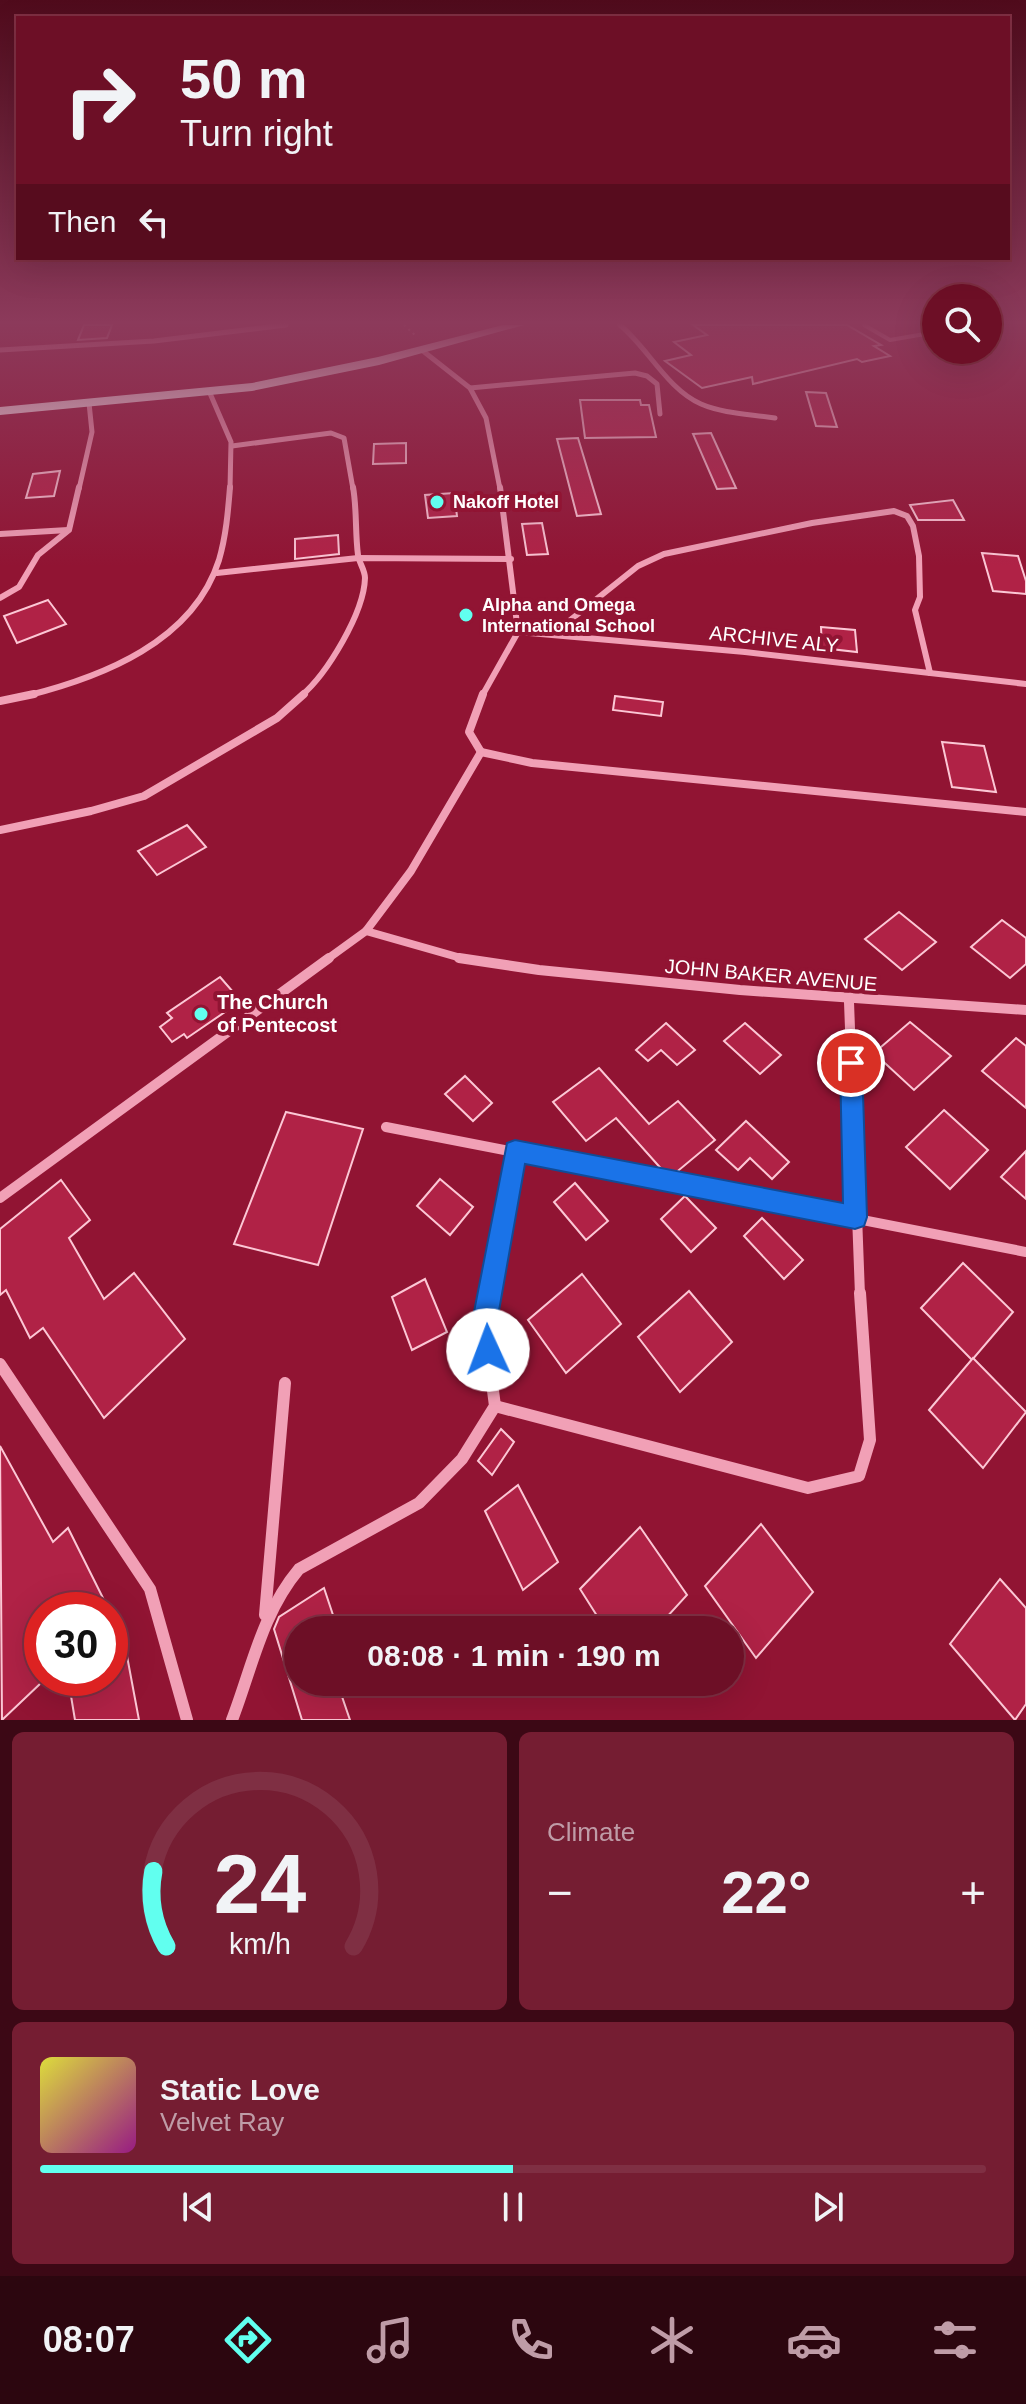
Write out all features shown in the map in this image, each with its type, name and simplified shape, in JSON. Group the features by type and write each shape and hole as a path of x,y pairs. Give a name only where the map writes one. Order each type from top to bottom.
{"highway":[{"path":"0,411 64,405"}],"street":[{"path":"0,598 19,587 38,555 69,530 92,432 89,405"},
{"path":"0,701 35,694 129,660 156,644 190,614 217,573 229,519 232,446 215,405"},
{"path":"479,405 494,448 511,559 518,632 486,685 473,715 469,732 481,752 532,763 1026,812"},
{"path":"659,405 660,414"},
{"path":"710,405 775,418"},
{"path":"0,830 91,811 144,796 277,718 313,686 343,639 360,600 365,576 358,558 354,494 344,438 331,433 232,446"},
{"path":"554,633 638,566 664,554 796,525 894,511 907,516 916,541 920,597 915,610 930,673"},
{"path":"0,534 69,530"},
{"path":"217,573 358,558 511,559"},
{"name":"ARCHIVE ALY","path":"518,632 554,633 1026,684"},
{"path":"0,1198 366,931 411,871 481,752"},
{"name":"JOHN BAKER AVENUE","path":"366,931 401,945 513,968 849,1002 1026,1010"},
{"path":"495,1406 808,1488 859,1476 870,1440 855,1217 849,1002"},
{"path":"386,1127 1026,1252"},
{"path":"265,1619 284,1583 299,1569 419,1503 462,1459 495,1406 484,1322 515,1151"},
{"path":"0,1364 150,1589 187,1720"},
{"path":"232,1720 245,1688 265,1619 285,1383"}],"building":[{"path":"581,405 649,405 656,437 585,438"},
{"path":"810,405 830,405 837,427 816,426"},
{"path":"711,433 736,488 717,489 693,434"},
{"path":"578,438 601,514 577,516 557,439"},
{"path":"406,443 406,463 373,464 374,444"},
{"path":"60,471 54,496 26,498 33,474"},
{"path":"454,493 457,516 428,518 425,495"},
{"path":"953,500 964,520 918,520 910,505"},
{"path":"542,523 548,554 527,555 522,524"},
{"path":"338,535 339,554 295,559 295,539"},
{"path":"982,553 1018,556 1026,581 1026,594 993,591"},
{"path":"48,600 66,624 17,643 4,616"},
{"path":"821,627 855,630 857,652 822,648"},
{"path":"615,696 663,702 661,716 613,710"},
{"path":"942,742 984,746 996,792 952,787"},
{"path":"187,825 206,847 157,875 138,851"},
{"path":"899,912 936,942 902,970 865,939"},
{"path":"1002,920 1026,938 1026,964 1010,978 971,947"},
{"path":"220,977 241,1001 187,1038 184,1034 172,1042 160,1027 172,1018 167,1013"},
{"path":"910,1022 951,1056 914,1090 874,1053"},
{"path":"666,1023 695,1050 677,1065 661,1050 648,1061 636,1050"},
{"path":"745,1023 781,1055 760,1074 724,1041"},
{"path":"1016,1038 1026,1046 1026,1108 982,1071"},
{"path":"599,1068 649,1124 678,1101 715,1140 673,1175 665,1173 616,1118 586,1141 553,1102"},
{"path":"465,1076 492,1103 473,1121 445,1094"},
{"path":"944,1110 988,1150 950,1189 906,1147"},
{"path":"286,1112 363,1129 318,1265 234,1244"},
{"path":"746,1121 789,1162 772,1179 750,1158 738,1170 716,1150"},
{"path":"1026,1151 1026,1199 1001,1177"},
{"path":"440,1179 473,1207 450,1235 417,1206"},
{"path":"61,1180 90,1220 69,1238 104,1299 134,1273 185,1339 104,1418 43,1328 30,1338 6,1290 0,1295 0,1229"},
{"path":"575,1183 608,1221 586,1240 554,1202"},
{"path":"685,1196 716,1228 691,1252 661,1219"},
{"path":"762,1218 803,1260 784,1279 744,1236"},
{"path":"963,1263 1013,1312 972,1360 921,1308"},
{"path":"582,1274 621,1324 566,1373 528,1320"},
{"path":"425,1279 447,1332 412,1350 392,1297"},
{"path":"689,1291 732,1342 680,1392 638,1337"},
{"path":"973,1358 1026,1412 983,1468 929,1410"},
{"path":"501,1429 514,1442 492,1475 478,1461"},
{"path":"0,1446 53,1542 68,1528 100,1592 24,1592 24,1696 27,1696 2,1720"},
{"path":"518,1485 558,1562 523,1590 485,1511"},
{"path":"761,1524 813,1592 756,1658 744,1641 744,1616 726,1616 705,1586"},
{"path":"640,1527 687,1595 668,1616 597,1616 580,1589"},
{"path":"1000,1579 1026,1608 1026,1704 1015,1720 950,1644"},
{"path":"324,1588 333,1616 284,1616 284,1662 274,1629 279,1617"},
{"path":"128,1661 139,1720 75,1720 71,1696 128,1696"},
{"path":"295,1696 342,1696 350,1720 302,1720"}],"place":[{"name":"Nakoff Hotel","path":"437,502"},
{"name":"Alpha and Omega International School","path":"466,615"},
{"name":"The Church of Pentecost","path":"201,1014"}],"route":[{"path":"488,1350 484,1322 515,1151 855,1217 851,1063"}]}
